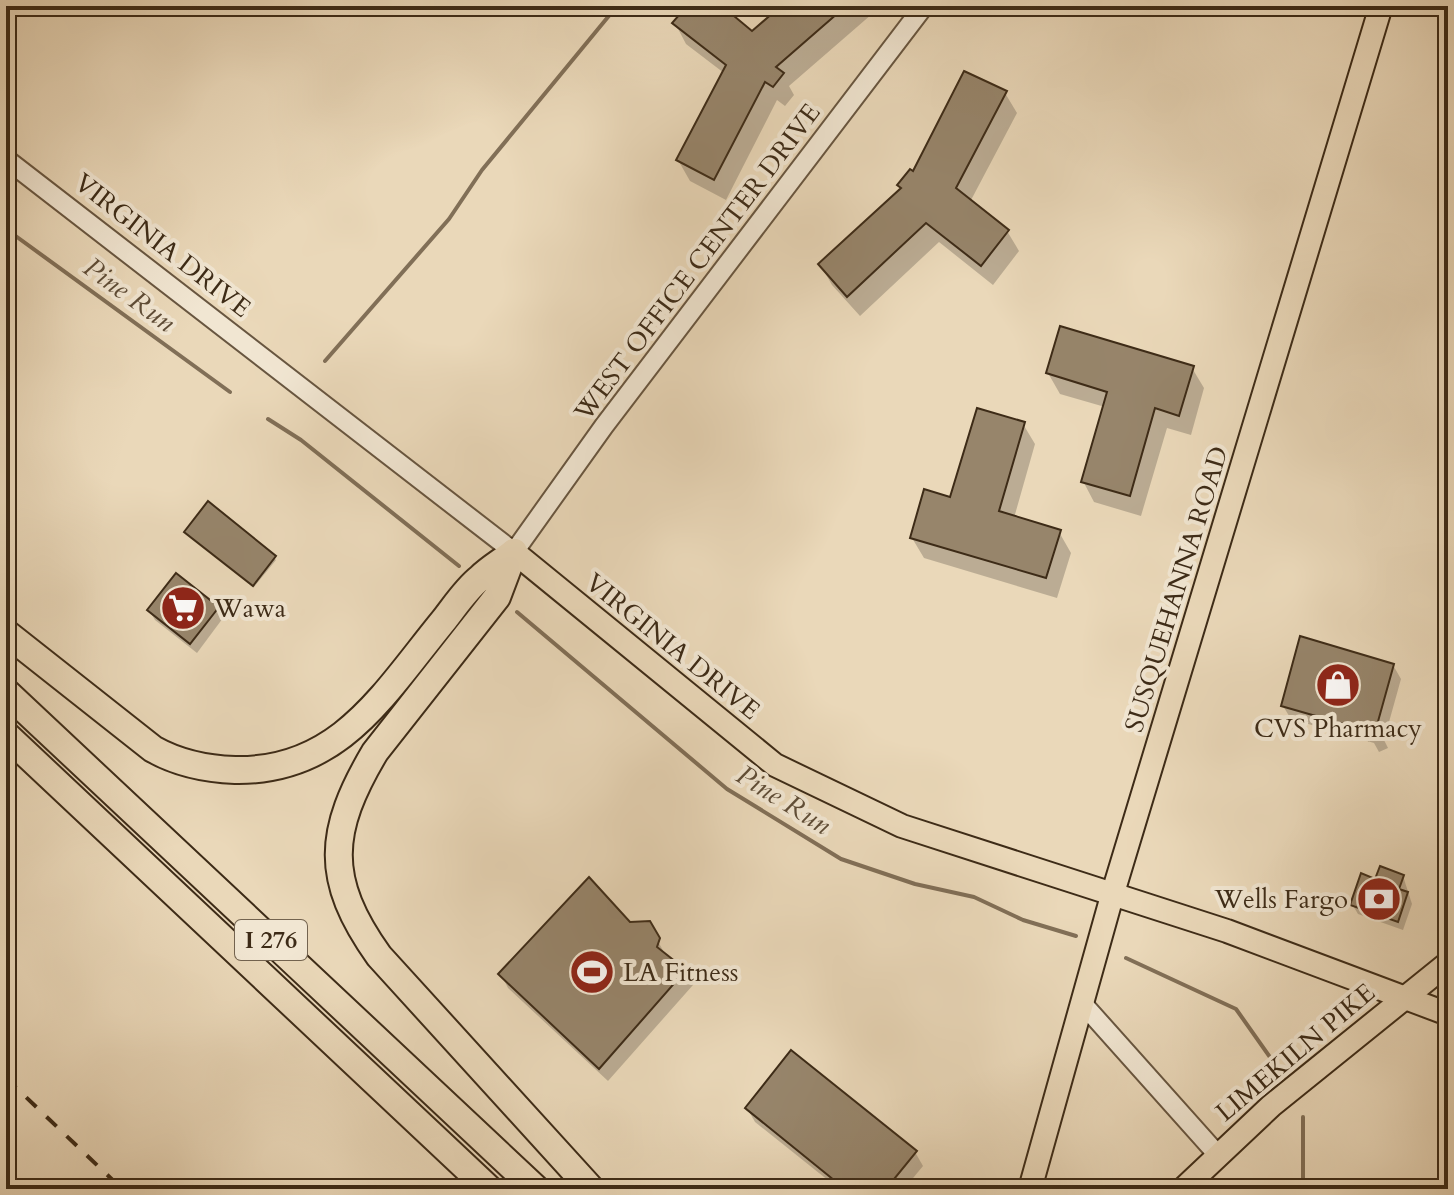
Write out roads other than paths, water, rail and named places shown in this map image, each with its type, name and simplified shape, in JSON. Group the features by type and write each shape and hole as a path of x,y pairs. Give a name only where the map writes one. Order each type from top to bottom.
{"highway":[{"path":"6,633 153,749 174,761 224,770 262,771 296,763 321,752 358,725 478,579 514,552"},
{"path":"514,552 497,597 375,752 358,779 345,807 338,865 345,895 358,927 379,956 591,1189"},
{"name":"I 276","path":"6,692 536,1189"},
{"name":"I 276","path":"6,735 489,1189"}],"main road":[{"name":"SUSQUEHANNA ROAD","path":"1030,1189 1112,896 1381,6"},
{"name":"VIRGINIA DRIVE","path":"514,552 775,765 902,826 1227,931 1402,1000 1448,1014"},
{"name":"LIMEKILN PIKE","path":"1183,1189 1217,1154 1448,963"}],"street":[{"name":"WEST OFFICE CENTER DRIVE","path":"514,552 613,414 924,6"},
{"name":"VIRGINIA DRIVE","path":"6,159 514,552"},
{"path":"1083,1004 1217,1154"}],"waterway":[{"path":"325,361 449,219 482,170 617,6"},
{"name":"Pine Run","path":"6,229 230,392"},
{"name":"Pine Run","path":"268,419 301,440 459,566"},
{"name":"Pine Run","path":"517,612 727,789 841,859 915,884 974,897 1023,920 1076,936"},
{"name":"Pine Run","path":"1126,958 1236,1009 1277,1067"},
{"name":"Pine Run","path":"1303,1117 1303,1189"}],"railway":[{"path":"6,1078 122,1189"}],"place":[{"name":"Wawa","path":"183,608"},
{"name":"CVS Pharmacy","path":"1338,685"},
{"name":"Wells Fargo","path":"1379,899"},
{"name":"LA Fitness","path":"592,972"}]}
